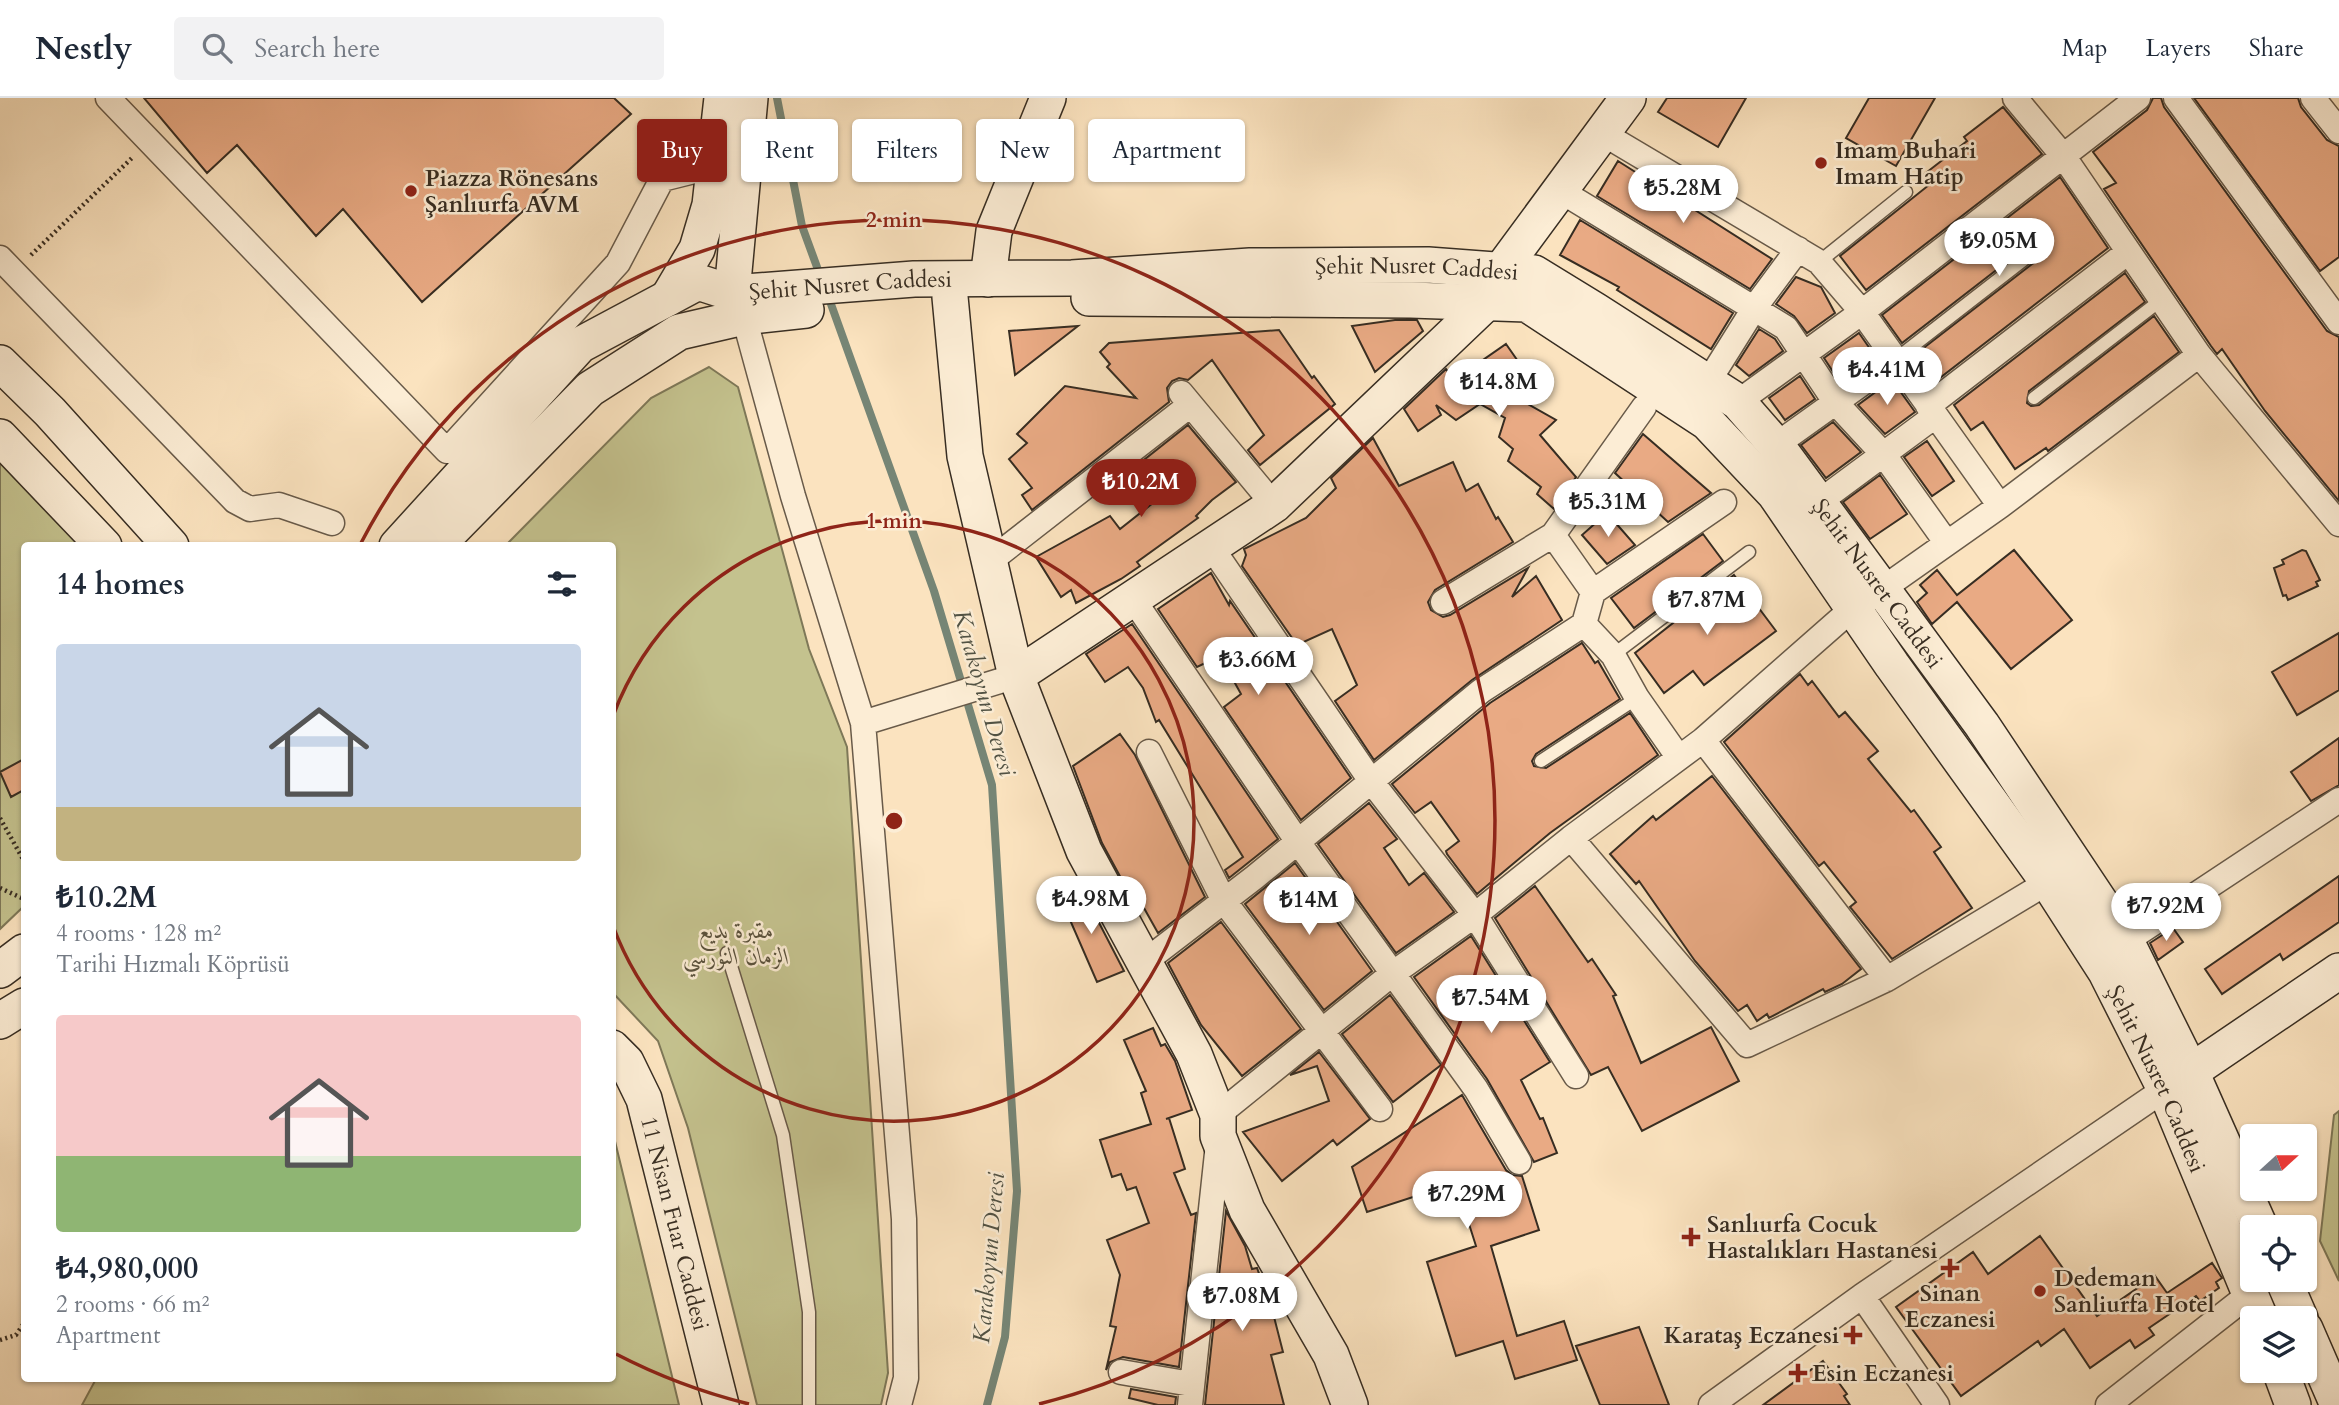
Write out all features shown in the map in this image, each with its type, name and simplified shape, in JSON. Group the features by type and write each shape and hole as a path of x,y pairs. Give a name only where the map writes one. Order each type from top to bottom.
{"main road":[{"path":"720,119 722,98"},
{"path":"750,98 751,303"},
{"path":"988,279 994,231 1048,98"},
{"path":"1502,269 1628,98"},
{"path":"668,298 697,249 710,205 712,182"},
{"name":"Şehit Nusret Caddesi","path":"932,291 988,279 1072,278 1308,265 1502,269 1534,274 1738,402 1776,445 1982,725 2126,942 2178,1080 2255,1305"},
{"name":"Şehit Nusret Caddesi","path":"401,542 580,345 698,282 751,303"},
{"path":"932,291 965,456 1016,676 1084,852 1194,1054 1247,1210 1331,1355 1350,1405"},
{"name":"Şehit Nusret Caddesi","path":"440,542 590,389 679,332 751,303 932,291 1488,301 1527,304 1707,422 1774,494 1853,610 2048,882 2178,1080 2253,1215"},
{"path":"1016,676 1034,661 1212,548 1274,505 1488,301"},
{"path":"0,363 50,412 167,542"},
{"path":"0,437 100,542"},
{"path":"0,970 21,954"},
{"path":"2178,1080 2339,971"},
{"path":"0,1021 21,1008"},
{"name":"11 Nisan Fuar Caddesi","path":"616,1052 626,1062 644,1099 721,1405"},
{"path":"2317,1357 2338,1405"},
{"path":"2284,1383 2292,1405"}],"street":[{"path":"108,98 447,452 618,263 660,182"},
{"path":"2015,98 2064,157 2199,355 2339,524"},
{"path":"1738,402 1862,312 2138,98"},
{"path":"2176,98 2339,322"},
{"path":"2313,98 2339,131"},
{"path":"1602,133 1819,262 1862,312 2000,506"},
{"path":"1559,190 1786,328 1836,402 1884,455 1946,542"},
{"path":"1708,382 1755,307 1798,248"},
{"path":"1819,502 1884,455 1932,411 2128,252"},
{"path":"7,265 235,501 250,509 279,505 332,523"},
{"path":"751,303 793,496 863,723 904,1219 906,1378 899,1405"},
{"path":"1121,1372 1190,1394 1218,1125 1319,1031 1703,740 1853,610 2000,506 2199,355"},
{"path":"1776,445 1895,359"},
{"path":"989,561 1185,399 1274,505"},
{"path":"1443,603 1553,535 1644,407"},
{"path":"1143,963 1298,842 1481,691 1584,624 1593,592 1724,502"},
{"path":"1553,535 1593,592"},
{"path":"1212,548 1370,781 1475,915 1576,1076"},
{"path":"1133,599 1298,842 1476,1089 1519,1162"},
{"path":"1584,624 1613,655 1637,698 1679,758"},
{"path":"863,723 1016,676"},
{"path":"1703,740 1887,979"},
{"path":"1149,752 1224,901 1380,1109"},
{"path":"2126,942 2339,800"},
{"path":"1571,838 1747,1045 1887,979 2048,882"},
{"path":"1712,1405 1863,1296 2178,1080"},
{"path":"1863,1296 1937,1405"},
{"path":"2108,1405 2255,1305"}],"lane":[{"path":"1819,262 1906,192"},
{"path":"1895,359 2044,244"},
{"path":"2034,398 2161,300"},
{"path":"1613,655 1749,552"},
{"path":"1541,761 1637,698"},
{"path":"727,953 783,1135 809,1312 809,1405"}],"path":[{"path":"7,265 150,142"},
{"path":"0,818 21,856"},
{"path":"0,838 9,835"},
{"path":"0,888 21,898"},
{"path":"0,1340 16,1335 21,1328"}],"green space":[{"name":"مقبرة بديع الزمان النورسي","path":"709,367 738,387 809,649 847,747 888,1373 881,1405 757,1405 688,1128 658,1041 616,996 616,542 509,542 651,398"},
{"path":"0,438 91,542 21,542 21,909 0,929"},
{"path":"2339,1111 2339,1281 2320,1241 2334,1115"},
{"path":"616,1145 679,1405 82,1405 94,1382 616,1382"}],"building":[{"name":"Piazza Rönesans Şanlıurfa AVM","path":"144,98 614,98 631,114 422,302 343,209 316,236 237,145 207,173"},
{"path":"1667,98 1746,98 1718,147 1658,112"},
{"path":"1869,98 1935,98 1896,166 1846,138"},
{"path":"2153,98 2161,98 2164,107 2327,331 2339,337 2339,501 2265,411 2222,349 2217,354 2104,189 2116,183 2093,152 2147,110"},
{"path":"2194,98 2298,98 2301,107 2327,140 2339,146 2339,257 2320,271"},
{"path":"2003,107 2042,154 1866,290 1840,256 1929,185 1918,179 1967,141 1964,137"},
{"path":"1618,161 1772,259 1750,289 1597,196"},
{"path":"2060,177 2108,248 1932,384 1912,357 2049,251 2051,239 2047,236 2039,237 1902,343 1882,315"},
{"path":"1580,220 1733,313 1711,349 1617,290 1619,287 1560,255"},
{"path":"2125,273 2145,302 2029,391 2027,403 2031,406 2039,405 2154,316 2179,352 2048,451 2046,448 2015,469 1983,422 1971,430 1954,405"},
{"path":"1796,277 1821,287 1835,313 1807,333 1794,316 1776,304"},
{"path":"1417,320 1423,331 1375,372 1352,326"},
{"path":"1078,326 1015,375 1009,331"},
{"path":"1759,329 1775,339 1783,351 1749,376 1736,365"},
{"path":"1279,330 1312,378 1314,376 1335,404 1260,465 1248,450 1264,435 1212,360 1188,380 1179,378 1172,381 1167,388 1169,402 1032,510 1022,495 1032,488 1009,459 1027,443 1017,434 1065,386 1136,398 1107,367 1110,364 1100,352 1109,343"},
{"path":"1859,333 1875,356 1839,381 1824,358"},
{"path":"1506,344 1522,367 1494,385 1556,420 1540,435 1576,477 1554,509 1537,494 1541,487 1508,461 1513,449 1499,437 1505,418 1480,404 1456,420 1436,405 1441,415 1418,431 1404,409 1446,369 1454,380"},
{"path":"1800,376 1815,399 1785,420 1769,398"},
{"path":"1892,380 1915,412 1885,434 1858,405"},
{"path":"1833,422 1861,452 1826,478 1801,445"},
{"path":"1188,425 1236,482 1212,500 1196,516 1198,518 1137,562 1140,566 1121,579 1076,603 1071,590 1061,597 1036,557 1110,516 1120,529 1158,499 1135,467"},
{"path":"1643,434 1711,493 1668,522 1615,473"},
{"path":"1373,438 1399,486 1453,462 1466,491 1478,484 1496,519 1498,517 1513,542 1435,590 1428,602 1431,610 1443,617 1450,615 1528,568 1512,597 1536,576 1562,620 1472,680 1374,760 1335,701 1357,685 1332,629 1297,645 1242,566 1246,555 1244,549 1306,518 1336,488 1331,478"},
{"path":"1927,441 1954,481 1932,496 1904,457"},
{"path":"1880,475 1907,514 1870,539 1843,502"},
{"path":"1607,513 1635,545 1607,564 1582,535"},
{"path":"1703,534 1723,561 1634,628 1611,598"},
{"path":"2014,550 2072,620 2011,669 1957,602 1932,624 1917,602 1927,593 1920,585 1937,570 1957,595"},
{"path":"2302,550 2306,551 2320,580 2316,582 2318,586 2288,600 2286,595 2283,596 2274,568 2284,564 2282,560"},
{"path":"1211,573 1229,605 1230,601 1351,778 1301,820 1224,707 1241,694 1220,656 1197,667 1158,609"},
{"path":"1734,575 1776,631 1704,685 1693,671 1664,693 1635,653"},
{"path":"1132,624 1278,839 1229,878 1225,870 1243,857 1159,720 1156,722 1143,688 1128,667 1105,682 1086,654"},
{"path":"2339,633 2339,690 2297,715 2272,672"},
{"path":"1582,643 1595,663 1598,661 1620,699 1536,754 1532,761 1534,766 1546,768 1630,713 1658,755 1550,833 1477,894 1447,854 1446,851 1459,841 1431,802 1415,813 1392,784 1490,703"},
{"path":"1800,674 1808,685 1812,681 1839,717 1845,712 1878,751 1868,759 1911,812 1914,810 1941,847 1934,852 1972,908 1892,959 1850,907 1856,902 1824,862 1819,866 1724,742"},
{"path":"1120,734 1135,755 1205,897 1158,933 1140,901 1135,904 1102,843 1073,766"},
{"path":"2339,738 2339,785 2311,801 2291,772"},
{"path":"21,761 21,792 11,797 0,772"},
{"path":"1712,776 1861,969 1842,984 1825,992 1823,989 1769,1018 1767,1014 1757,1021 1747,1005 1738,1011 1695,961 1639,881 1636,884 1610,854 1653,816 1656,820"},
{"path":"1369,803 1397,839 1384,848 1409,885 1424,873 1454,912 1396,953 1318,844"},
{"path":"1295,863 1372,971 1324,1010 1245,904"},
{"path":"2339,876 2339,922 2283,960 2280,954 2222,994 2205,969"},
{"path":"1535,886 1588,962 1592,959 1616,995 1613,996 1641,1063 1711,1027 1739,1081 1642,1131 1608,1067 1591,1075 1495,918"},
{"path":"1081,888 1124,971 1097,982 1060,897"},
{"path":"1221,922 1301,1029 1242,1076 1201,1025 1168,963"},
{"path":"2173,928 2183,942 2158,960 2150,943"},
{"path":"1471,936 1550,1062 1521,1080 1540,1119 1543,1118 1557,1153 1534,1162 1487,1079 1414,977"},
{"path":"1390,995 1441,1065 1393,1102 1342,1034"},
{"path":"1153,1028 1161,1046 1165,1044 1175,1061 1192,1110 1166,1119 1169,1118 1185,1169 1174,1173 1191,1215 1196,1213 1179,1367 1123,1357 1110,1362 1106,1370 1116,1327 1110,1326 1120,1275 1107,1240 1149,1223 1136,1187 1127,1190 1121,1174 1112,1177 1100,1140 1151,1124 1141,1093 1146,1091 1124,1040"},
{"path":"1319,1052 1370,1119 1337,1145 1333,1140 1282,1181 1243,1132 1329,1101 1317,1066 1290,1075"},
{"path":"1462,1095 1506,1170 1512,1175 1522,1176 1539,1230 1491,1246 1517,1336 1564,1321 1577,1360 1515,1379 1503,1341 1456,1356 1427,1262 1476,1246 1456,1183 1367,1212 1352,1167"},
{"path":"1226,1211 1245,1246 1252,1269 1257,1268 1272,1309 1283,1352 1271,1355 1284,1405 1205,1405"},
{"path":"2040,1236 2097,1316 2155,1276 2167,1293 2212,1263 2222,1278 2216,1282 2219,1288 2200,1301 2196,1296 2149,1328 2154,1335 2135,1348 2130,1340 2090,1368 2064,1329 2041,1346 2038,1341 1961,1396 1896,1307 1973,1252 1988,1274"},
{"path":"1639,1327 1669,1405 1600,1405 1576,1346"},
{"path":"1823,1361 1847,1394 1844,1396 1850,1405 1763,1405"},
{"path":"1131,1389 1176,1397 1175,1405 1158,1405 1129,1398"}],"waterway":[{"name":"Karakoyun Deresi","path":"777,98 802,226 821,278"},
{"name":"Karakoyun Deresi","path":"827,293 934,591 992,785 1017,1191 1005,1337 987,1405"}],"place":[{"name":"Imam Buhari Imam Hatip","path":"1821,163"},
{"name":"Piazza Rönesans Şanlıurfa AVM","path":"411,191"},
{"name":"Sanlıurfa Cocuk Hastalıkları Hastanesi","path":"1691,1237"},
{"name":"Sinan Eczanesi","path":"1950,1268"},
{"name":"Dedeman Sanliurfa Hotel","path":"2040,1291"},
{"name":"Karataş Eczanesi","path":"1853,1335"},
{"name":"Esin Eczanesi","path":"1798,1373"}]}
